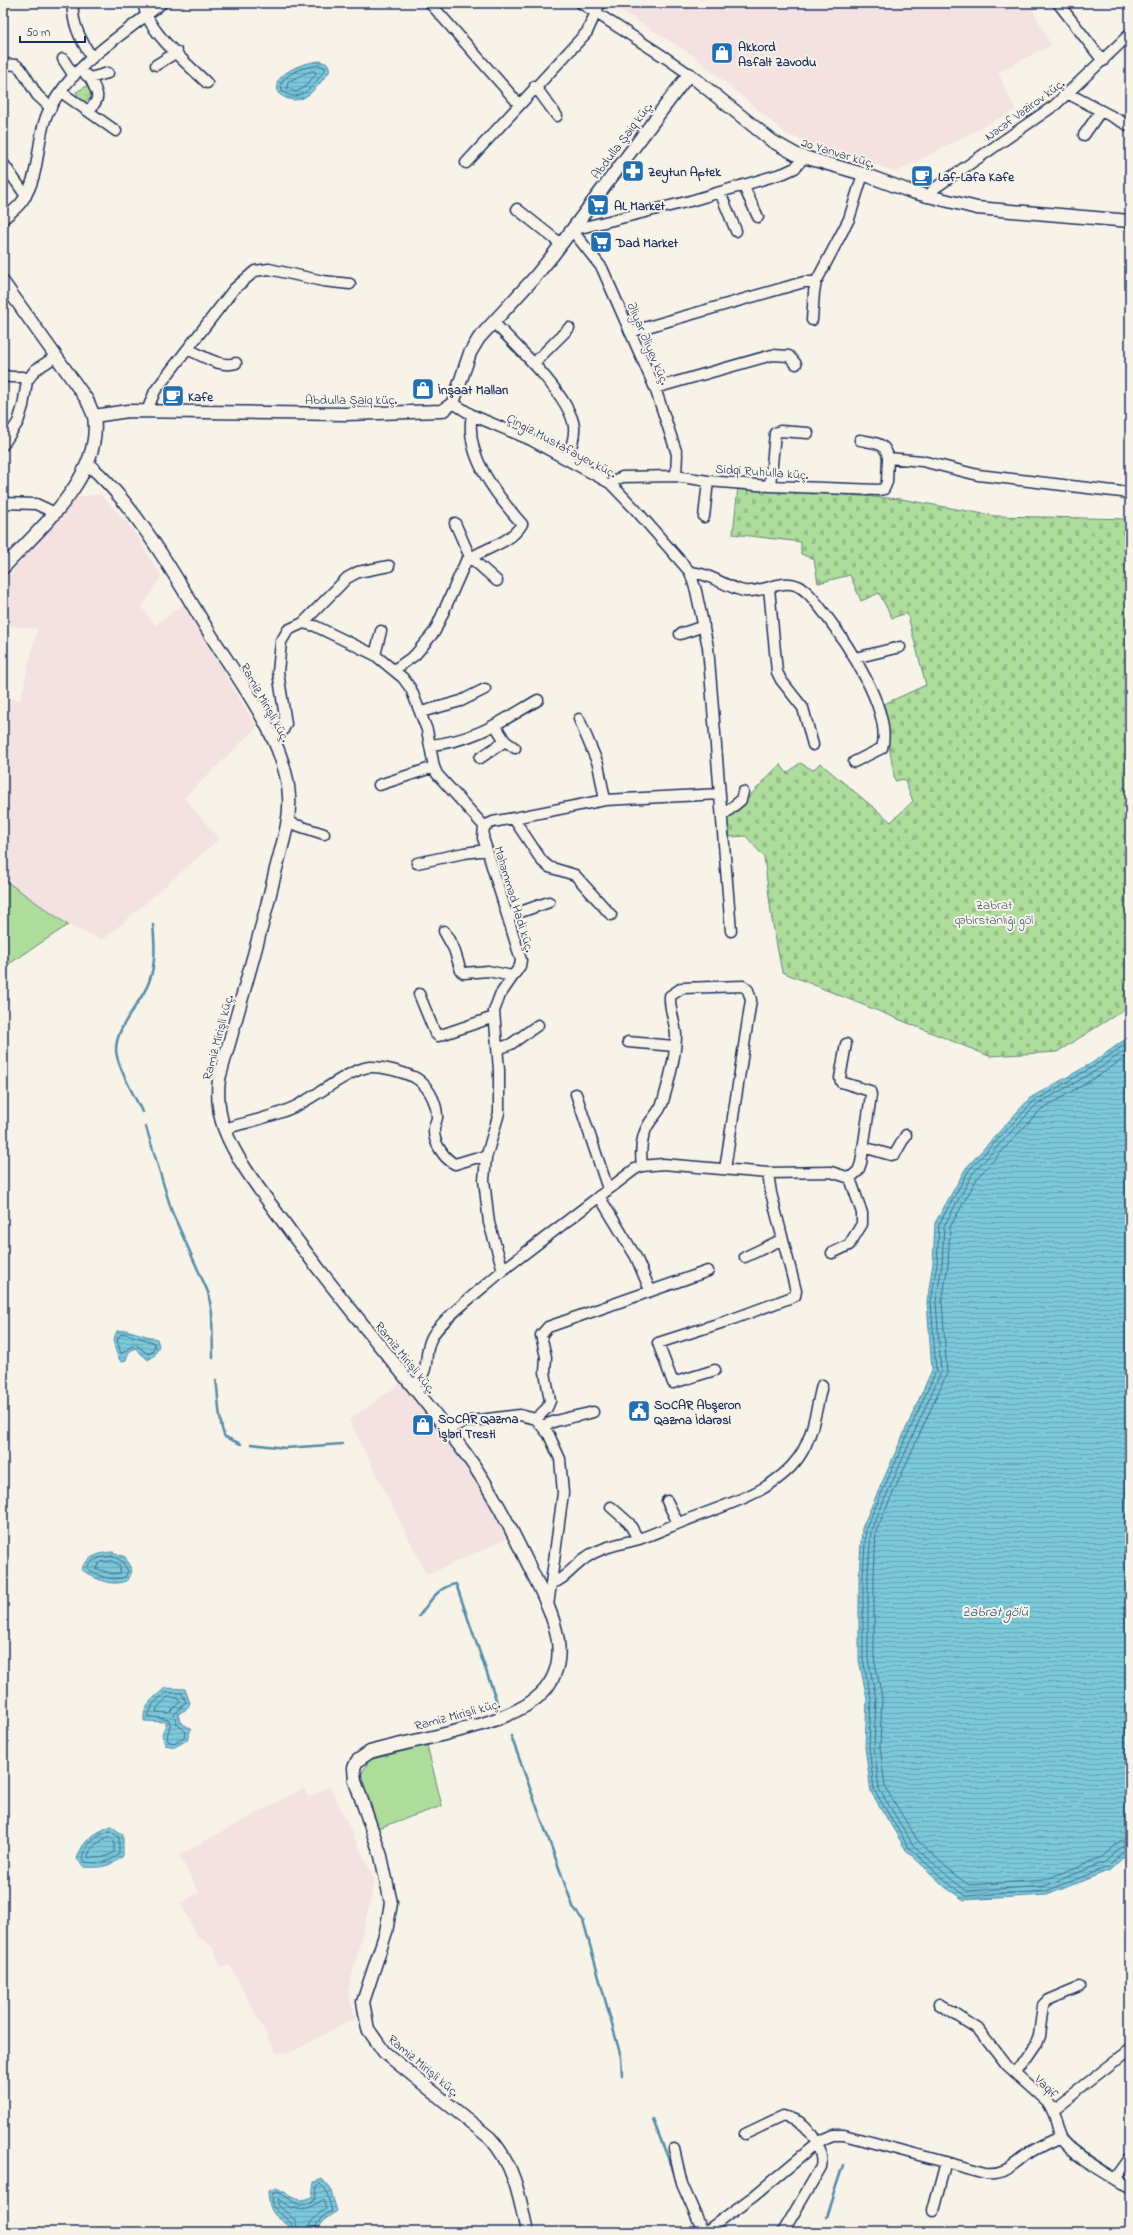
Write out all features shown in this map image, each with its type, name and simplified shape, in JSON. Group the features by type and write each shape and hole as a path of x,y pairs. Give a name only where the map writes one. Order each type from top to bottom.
{"street":[{"path":"73,3 72,10 79,36 91,56"},
{"path":"144,3 147,16 158,33 207,83"},
{"path":"3,219 17,208 26,196 33,177 43,127 50,108 61,92 91,56 147,16 162,3"},
{"path":"430,3 519,104"},
{"name":"20 Yanvar küç.","path":"581,3 598,7 689,74 772,141 789,152 863,174 927,197 994,211 1130,221"},
{"path":"1058,3 1103,61"},
{"path":"466,162 535,86 587,32 598,7"},
{"name":"Nəcəf Vəzirov küç.","path":"927,197 935,188 1069,94 1130,34"},
{"path":"156,65 177,52"},
{"path":"63,59 76,73 90,78 108,73"},
{"path":"3,64 16,65 21,69 37,95 50,108"},
{"name":"Abdulla Şaiq küç.","path":"94,416 119,412 146,411 346,414 436,412 446,409 453,403 470,353 480,338 534,278 561,244 689,74"},
{"path":"88,111 98,99 98,94 90,78"},
{"path":"535,86 558,116"},
{"path":"61,92 116,131"},
{"path":"1069,94 1100,112 1130,126"},
{"path":"1084,135 1100,112"},
{"path":"572,230 743,185 795,168 800,164 804,157"},
{"path":"3,163 26,196"},
{"path":"812,320 816,282 850,219 863,174"},
{"path":"743,185 758,217"},
{"path":"720,192 736,231"},
{"path":"517,209 561,244"},
{"name":"Əliyar Əliyev küç.","path":"572,230 602,268 655,388 676,454 676,476"},
{"path":"146,411 156,391 189,350 234,289 254,271 269,269 324,281 350,284"},
{"path":"3,282 86,400 94,416 96,439 88,464 78,484 3,568"},
{"path":"630,332 804,282 816,282"},
{"path":"493,322 534,363 566,406 572,421 574,436 566,459"},
{"path":"534,363 569,328"},
{"path":"189,350 220,364 228,365 236,363"},
{"path":"655,388 772,355 789,356 796,364"},
{"path":"3,445 18,422 23,406 27,381 35,370 55,357"},
{"path":"3,375 10,377 24,377 27,381"},
{"name":"Çingiz Mustafayev küç.","path":"453,403 472,415 514,432 610,483 631,504 690,572 704,626 713,700 731,931"},
{"path":"394,670 415,655 435,631 446,609 462,565 470,557 497,546 517,533 522,524 485,474 471,438 472,415"},
{"path":"770,486 775,433 780,431 808,432"},
{"path":"860,440 884,446 887,450 888,458 922,461 978,475 1130,493"},
{"name":"Sidqi Ruhulla küç.","path":"610,483 622,477 676,476 708,481 770,486 878,490 884,489 887,482 888,458"},
{"name":"Ramiz Mirişli küç.","path":"88,464 105,479 137,519 246,693 272,739 281,758 288,781 289,806 287,822 269,898 219,1079 218,1103 224,1128 251,1176 298,1243 348,1308 447,1430 480,1475 496,1501 548,1606 557,1631 558,1658 551,1680 533,1701 519,1710 492,1721 370,1752 357,1761 354,1768 358,1790 385,1870 390,1903 386,1932 363,2002 368,2029 384,2052 498,2146 514,2178 527,2232"},
{"path":"704,517 708,481"},
{"path":"3,503 36,504 53,512"},
{"path":"455,523 470,557 497,582"},
{"path":"272,739 282,732 286,724 278,672 281,642 288,630 304,624 347,578 358,572 389,566"},
{"path":"690,572 701,572 743,591 769,588 790,583 804,591 844,640 855,658 876,702 885,741 882,748 854,762"},
{"path":"769,588 777,672 781,680 803,708 813,745"},
{"path":"304,624 315,626 375,655 394,670 411,689 421,712 431,745 434,767 445,784 484,826 493,822 605,800 720,794"},
{"path":"680,634 704,626"},
{"path":"375,655 381,632"},
{"path":"855,658 900,647"},
{"path":"421,712 461,701 485,689"},
{"path":"431,745 464,740 495,725 538,700"},
{"path":"579,719 598,764 605,800"},
{"path":"495,725 505,741 514,748"},
{"path":"480,758 505,741"},
{"path":"379,785 434,767"},
{"path":"722,816 740,800 743,792"},
{"path":"514,819 542,860 549,867 575,875 611,915"},
{"path":"287,822 324,834"},
{"name":"Məhəmməd Hadi küç.","path":"484,826 486,850 509,916 521,960 520,966 512,976 496,1003 494,1017 498,1049 499,1113 486,1158 486,1202 489,1223 503,1270"},
{"path":"417,863 486,850"},
{"path":"509,916 549,902"},
{"path":"444,931 454,949 461,971 464,973 488,970 512,976"},
{"path":"642,1166 641,1144 649,1123 660,1108 664,1099 676,1035 669,1003 670,996 682,988 743,986 748,990 751,1000 725,1169"},
{"path":"419,994 434,1033 438,1036 494,1017"},
{"path":"498,1049 511,1044 538,1026"},
{"path":"628,1042 674,1046"},
{"path":"846,1044 840,1078 841,1082 870,1091 871,1095 861,1163 850,1178"},
{"path":"224,1128 293,1108 364,1069 378,1068 413,1077 422,1083 436,1107 437,1116 434,1129 435,1140 448,1159 455,1164 475,1158 486,1158"},
{"path":"576,1094 608,1189"},
{"path":"863,1147 891,1155 895,1154 906,1134"},
{"path":"413,1387 424,1374 428,1347 435,1332 503,1270 608,1189 642,1166 663,1164 768,1173 831,1172 850,1178"},
{"path":"714,1370 673,1383 658,1343 730,1320 795,1296 796,1291 771,1193 768,1173"},
{"path":"832,1253 849,1245 862,1224 862,1213 850,1178"},
{"path":"599,1196 636,1256 650,1290"},
{"path":"745,1257 783,1239"},
{"path":"540,1423 550,1401 549,1390 545,1377 546,1357 541,1335 542,1331 548,1327 708,1270"},
{"path":"552,1583 564,1577 570,1569 587,1556 597,1551 638,1539 755,1492 792,1466 799,1457 810,1435 822,1385"},
{"path":"447,1430 463,1422 520,1415 540,1423 558,1419 568,1419 593,1412"},
{"path":"540,1423 556,1448 564,1481 548,1606"},
{"path":"667,1501 678,1523"},
{"path":"611,1507 629,1523 638,1539"},
{"path":"1016,2073 1032,2052 1038,2040 1043,2006 1048,2000 1079,1987"},
{"name":"Vaqif","path":"939,2004 978,2029 997,2055 1048,2103 1052,2110 1060,2137 1070,2149 1130,2188"},
{"path":"1052,2110 1130,2049"},
{"path":"745,2134 783,2116 800,2123 806,2128 822,2156 821,2167 783,2232"},
{"path":"674,2149 682,2184 704,2232 754,2196 826,2136 844,2135 996,2174 1008,2170 1032,2152 1060,2137"},
{"path":"1115,2179 1130,2158"},
{"path":"933,2211 946,2162"}],"shaded area":[{"path":"609,3 1029,3 1051,45 998,72 1015,110 896,172 788,135 695,57"},
{"path":"100,494 132,528 161,576 142,608 155,625 183,605 257,727 184,798 219,839 103,940 68,925 3,879 3,695 20,701 37,629 3,625 3,582 77,497"},
{"path":"401,1383 476,1481 508,1538 427,1575 349,1420"},
{"path":"330,1787 375,1881 348,1992 355,2018 292,2052 276,2053 230,1965 221,1968 212,1946 196,1936 181,1903 199,1892 179,1855 304,1788 308,1797"}],"green space":[{"path":"87,86 93,97 82,103 76,92"},
{"name":"Zabrat qəbirstanlığı göl","path":"738,487 901,499 995,516 1130,519 1130,1006 1057,1052 989,1056 782,972 772,920 764,857 746,836 730,837 727,820 780,764 787,773 800,763 813,770 820,763 891,822 913,801 904,779 895,781 882,705 926,685 907,613 892,618 879,593 861,601 850,575 818,583 814,559 801,554 801,542 733,534"},
{"path":"3,879 68,925 3,968"},
{"path":"427,1745 442,1806 378,1828 361,1775 369,1760"}],"water":[{"path":"320,61 328,64 330,71 307,96 294,100 278,93 277,82 286,73 296,67"},
{"name":"Zabrat gölü","path":"1130,1036 1130,1851 1110,1870 1047,1895 964,1900 945,1887 906,1850 871,1792 865,1747 867,1699 859,1660 859,1574 862,1528 932,1370 927,1302 933,1263 935,1223 966,1168 1030,1098 1092,1063"},
{"path":"126,1330 157,1339 159,1346 154,1356 148,1360 135,1348 129,1352 126,1360 121,1362 116,1350 114,1339 117,1331"},
{"path":"113,1552 125,1557 132,1571 128,1580 110,1583 98,1579 81,1569 87,1561 94,1556"},
{"path":"165,1688 185,1689 190,1703 187,1709 178,1714 180,1722 191,1729 187,1740 175,1747 165,1745 162,1734 167,1722 144,1721 147,1706"},
{"path":"111,1826 123,1835 123,1856 109,1865 84,1867 77,1859 85,1842 94,1835"},
{"path":"322,2179 330,2188 337,2211 324,2221 315,2232 289,2232 288,2225 278,2218 272,2211 269,2203 268,2191 276,2188 294,2198 302,2200 307,2199 312,2196 314,2182"}],"waterway":[{"path":"142,1112 123,1073 116,1050 117,1041 124,1023 149,982 153,968 154,954 153,925"},
{"path":"146,1127 172,1212 208,1292 212,1313 213,1358"},
{"path":"216,1380 221,1425 225,1437 241,1444"},
{"path":"251,1444 285,1448 342,1444"},
{"path":"419,1616 434,1596 444,1588 456,1584 498,1705"},
{"path":"511,1736 574,1909 583,1920 621,2057 622,2076"},
{"path":"653,2120 676,2178"},
{"path":"826,2217 843,2165"},
{"path":"694,2223 697,2232"}],"place":[{"name":"Akkord Asfalt Zavodu","path":"722,53"},
{"name":"Zeytun Aptek","path":"633,171"},
{"name":"Laf-Lafa Kafe","path":"922,176"},
{"name":"AL Market","path":"598,205"},
{"name":"Dad Market","path":"601,242"},
{"name":"İnşaat Malları","path":"423,389"},
{"name":"Kafe","path":"173,396"},
{"name":"SOCAR Abşeron Qazma İdarəsi","path":"639,1411"},
{"name":"SOCAR Qazma İşləri Tresti","path":"423,1425"}]}
